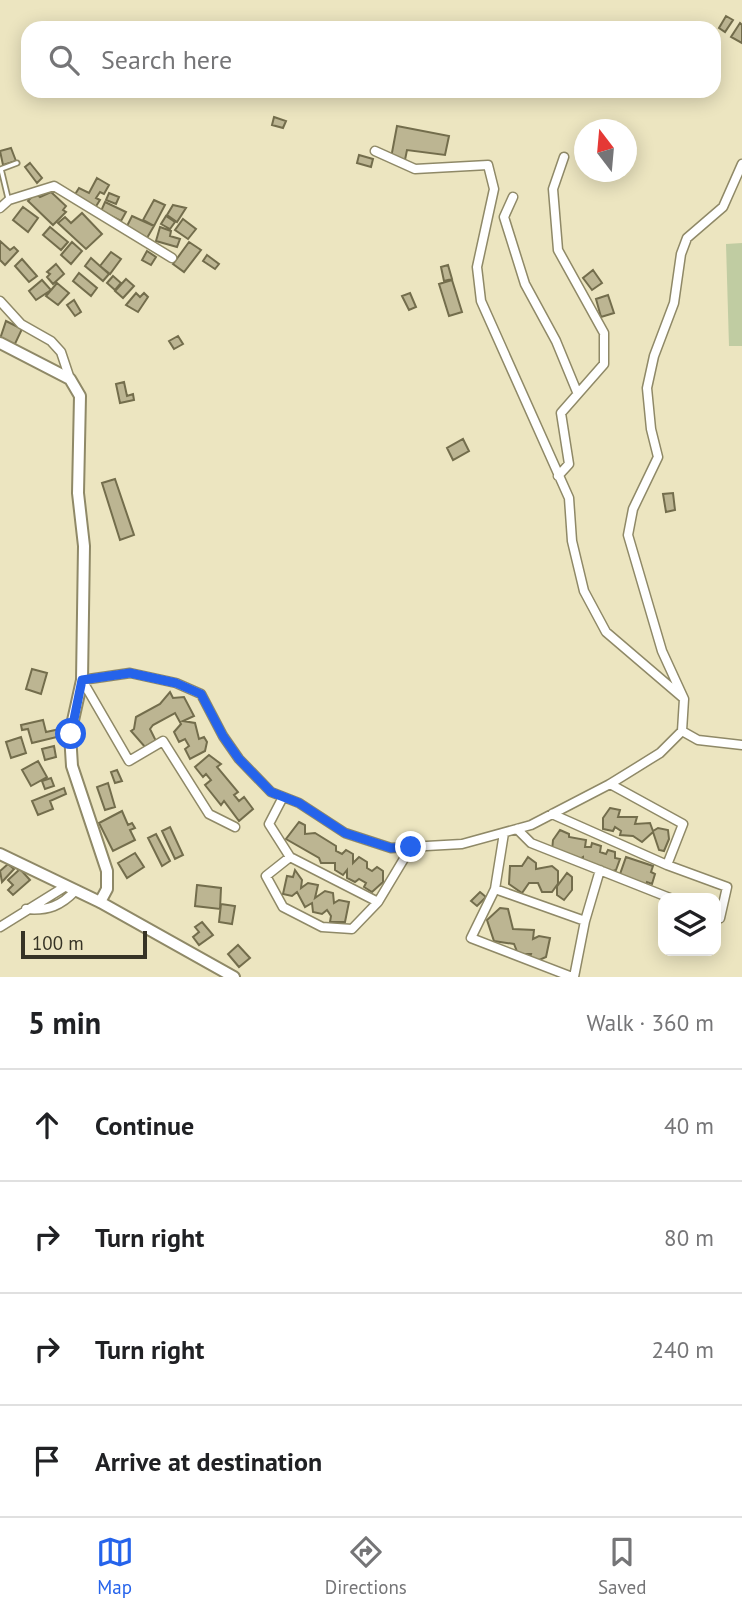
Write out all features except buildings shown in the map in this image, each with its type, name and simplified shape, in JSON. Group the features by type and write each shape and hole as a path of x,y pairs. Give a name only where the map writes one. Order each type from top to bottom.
{"main road":[{"path":"0,345 71,379 80,396 78,494 83,546 82,680 71,734 72,766 107,871 107,889 100,902"},
{"path":"0,854 100,902 234,977"}],"street":[{"path":"375,151 415,169 488,165 495,189 477,267 481,301 569,498 572,541 584,591 606,632 684,699"},
{"path":"558,476 569,464 561,413 604,364 604,333 558,250 553,189 564,157"},
{"path":"235,827 209,814 163,741 130,761 82,680 130,673 176,683 201,694 223,736 239,759 271,792 299,803 345,833 391,848 462,844 517,829 610,784 660,752 682,731 684,699 662,651 628,535 633,509 658,457 651,429 647,388 654,356 674,303 681,254 687,238 723,207 742,164"},
{"path":"0,208 9,200 54,186 172,258"},
{"path":"513,197 503,217 525,284 556,341 577,392"},
{"path":"0,302 21,324 51,341 61,352 71,379"},
{"path":"682,731 698,740 742,745"},
{"path":"610,784 683,824 667,865"},
{"path":"283,797 270,824 290,857 378,902"},
{"path":"552,814 667,865 727,887 721,914"},
{"path":"517,829 531,843 658,893"},
{"path":"504,833 495,889 471,938 573,977 585,920 600,870"},
{"path":"290,857 266,876 283,907 322,927 352,929 378,902 411,847"},
{"path":"26,909 42,911 63,904 71,888"},
{"path":"0,927 26,909 71,888"},
{"path":"495,889 585,920"}],"lane":[{"path":"9,200 1,169 16,163"}],"green space":[{"path":"742,243 742,346 729,346 726,244"}],"route":[{"path":"71,734 82,680 130,673 176,683 201,694 223,736 239,759 271,792 299,803 345,833 391,848 411,847"}]}
